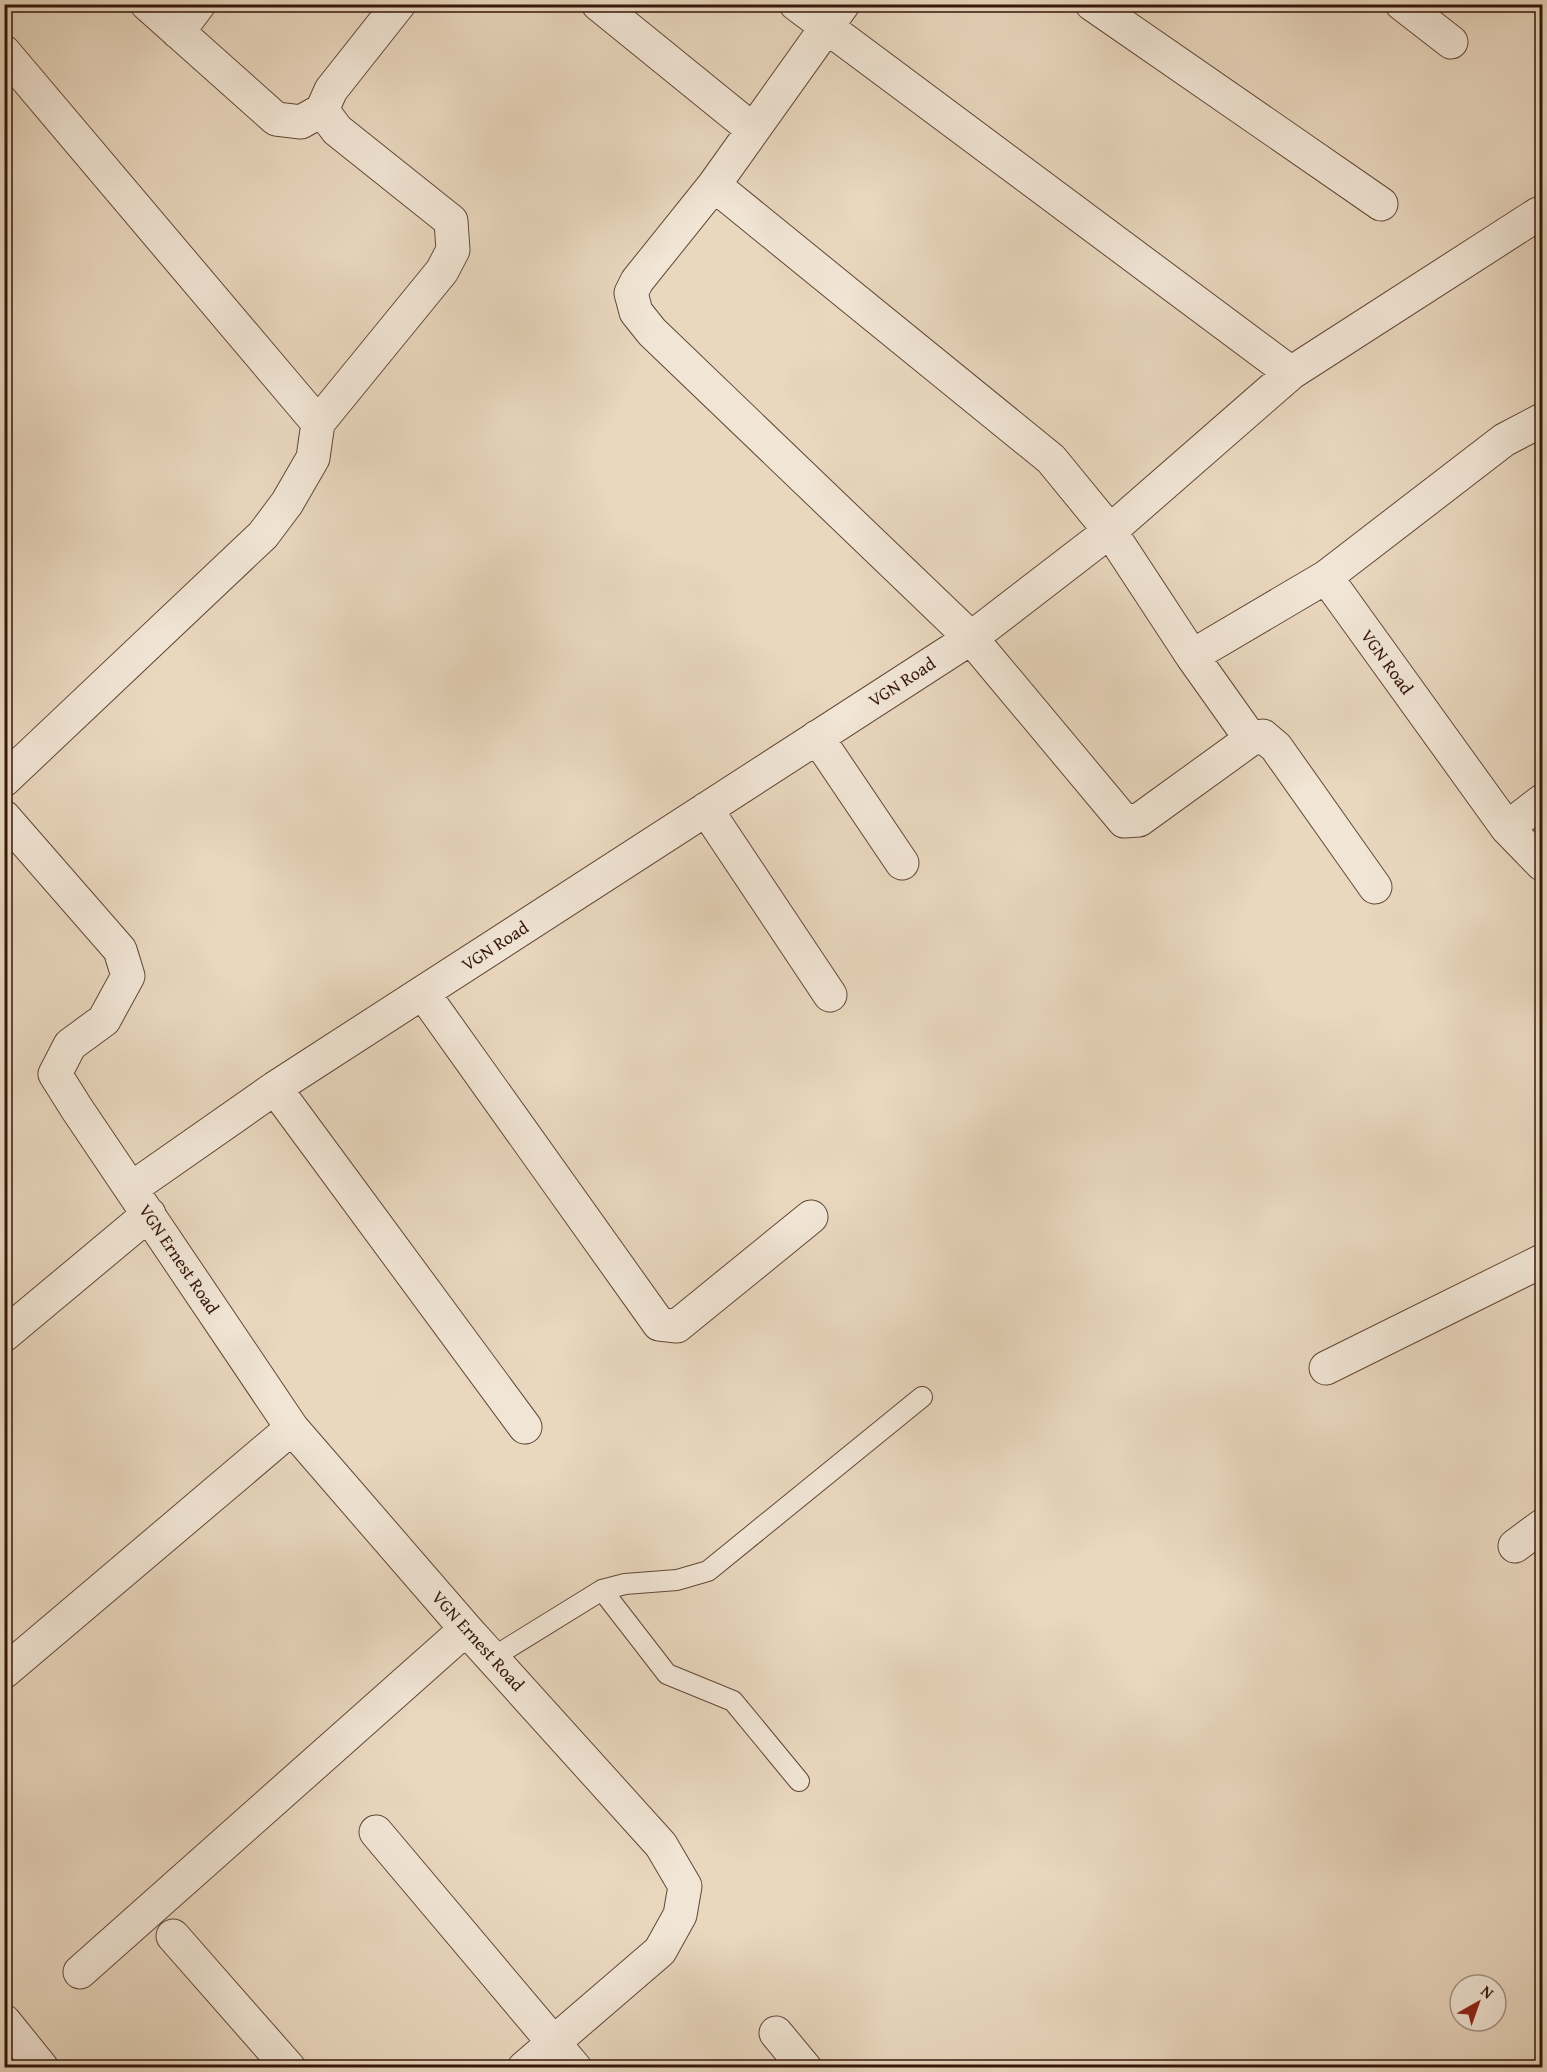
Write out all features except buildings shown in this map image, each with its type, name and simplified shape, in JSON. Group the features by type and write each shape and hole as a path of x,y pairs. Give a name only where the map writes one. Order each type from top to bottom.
{"street":[{"path":"147,4 276,119 301,122 322,110 331,90 399,4"},
{"path":"178,32 199,4"},
{"path":"598,4 752,129"},
{"path":"796,4 834,17 1291,373"},
{"path":"1092,4 1381,204"},
{"path":"1402,4 1451,42"},
{"path":"834,17 714,185 637,281 631,294 636,312 652,332 971,638 1124,821 1139,820 1251,739 1263,736 1276,747 1375,887"},
{"path":"4,52 318,423"},
{"path":"4,780 263,535 287,503 313,458 318,423 442,270 453,250 452,221 337,130 322,110"},
{"path":"714,185 1051,459 1110,531 1192,656 1251,739"},
{"name":"VGN Road","path":"4,1335 141,1201 275,1088 971,638 1110,531 1291,373 1538,214"},
{"path":"1192,656 1326,577 1504,440 1542,420"},
{"name":"VGN Road","path":"1326,577 1507,828 1542,864"},
{"path":"817,737 902,863"},
{"path":"1507,828 1542,801"},
{"path":"706,809 830,995"},
{"name":"VGN Ernest Road","path":"4,817 120,950 128,976 104,1020 70,1046 55,1074 292,1428 466,1629 661,1845 685,1886 680,1915 660,1951 524,2067"},
{"path":"423,993 659,1324 676,1326 811,1217"},
{"path":"275,1088 525,1427"},
{"path":"1326,1368 1542,1261"},
{"path":"4,1672 292,1428"},
{"path":"1515,1546 1542,1526"},
{"path":"80,1972 466,1629"},
{"path":"376,1832 575,2067"},
{"path":"173,1935 289,2067"},
{"path":"4,2021 42,2067"},
{"path":"776,2033 805,2067"}],"lane":[{"path":"492,1658 602,1590 625,1584 677,1581 708,1571 922,1397"},
{"path":"602,1590 667,1674 733,1701 800,1781"}]}
